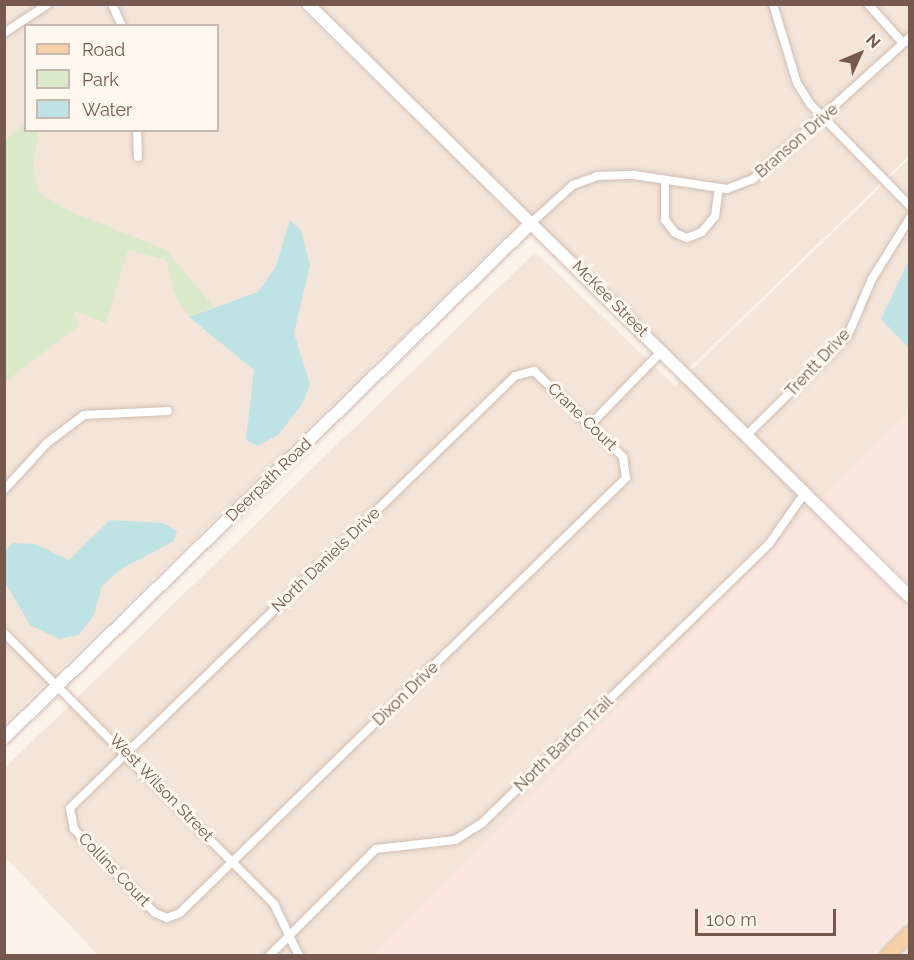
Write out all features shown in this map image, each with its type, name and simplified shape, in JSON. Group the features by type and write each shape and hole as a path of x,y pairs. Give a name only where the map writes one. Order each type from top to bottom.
{"main road":[{"path":"888,956 909,933"}],"street":[{"path":"5,33 48,4"},
{"path":"112,4 121,24"},
{"name":"McKee Street","path":"308,4 532,222 909,597"},
{"path":"773,4 797,83 822,120 909,206"},
{"path":"868,4 906,40"},
{"name":"Branson Drive","path":"532,222 585,179 614,173 719,188 753,179 822,120 906,40"},
{"path":"137,132 138,157"},
{"path":"665,182 665,220 675,233 687,238 702,232 714,216 719,188"},
{"name":"Trentt Drive","path":"747,435 848,335 872,279 909,218"},
{"name":"Deerpath Road","path":"4,738 532,222"},
{"path":"590,425 662,351"},
{"name":"Crane Court","path":"527,370 539,375 623,457 628,471"},
{"name":"North Daniels Drive","path":"75,803 527,370"},
{"path":"4,490 60,431 84,416 168,411"},
{"name":"Dixon Drive","path":"180,913 622,484 628,471"},
{"name":"North Barton Trail","path":"269,956 289,933 375,849 455,840 476,828 769,544 804,494"},
{"name":"West Wilson Street","path":"4,633 60,685 274,904 299,956"},
{"name":"Collins Court","path":"75,803 68,815 74,829 155,913 167,918 180,913"}],"shaded area":[{"path":"5,5 296,5 521,221 5,723"},
{"path":"312,5 909,5 909,156 688,369"},
{"path":"909,159 909,411 375,955 98,955 5,857 5,768 535,252 675,386"},
{"path":"909,411 909,584 820,498"},
{"path":"810,509 909,607 909,917 872,955 375,955"}],"green space":[{"path":"24,124 24,132 39,132 33,165 39,192 67,210 166,250 214,307 189,317 174,293 166,260 128,250 106,323 74,311 78,326 5,382 5,141"}],"water":[{"path":"290,220 301,230 310,265 294,333 310,384 303,403 278,435 257,446 246,440 254,370 189,317 258,292 276,266"},
{"path":"909,260 909,348 881,319"},
{"path":"110,520 163,523 177,531 174,541 121,569 102,586 94,615 79,635 59,639 30,625 5,582 5,551 13,543 35,544 69,560"}]}
